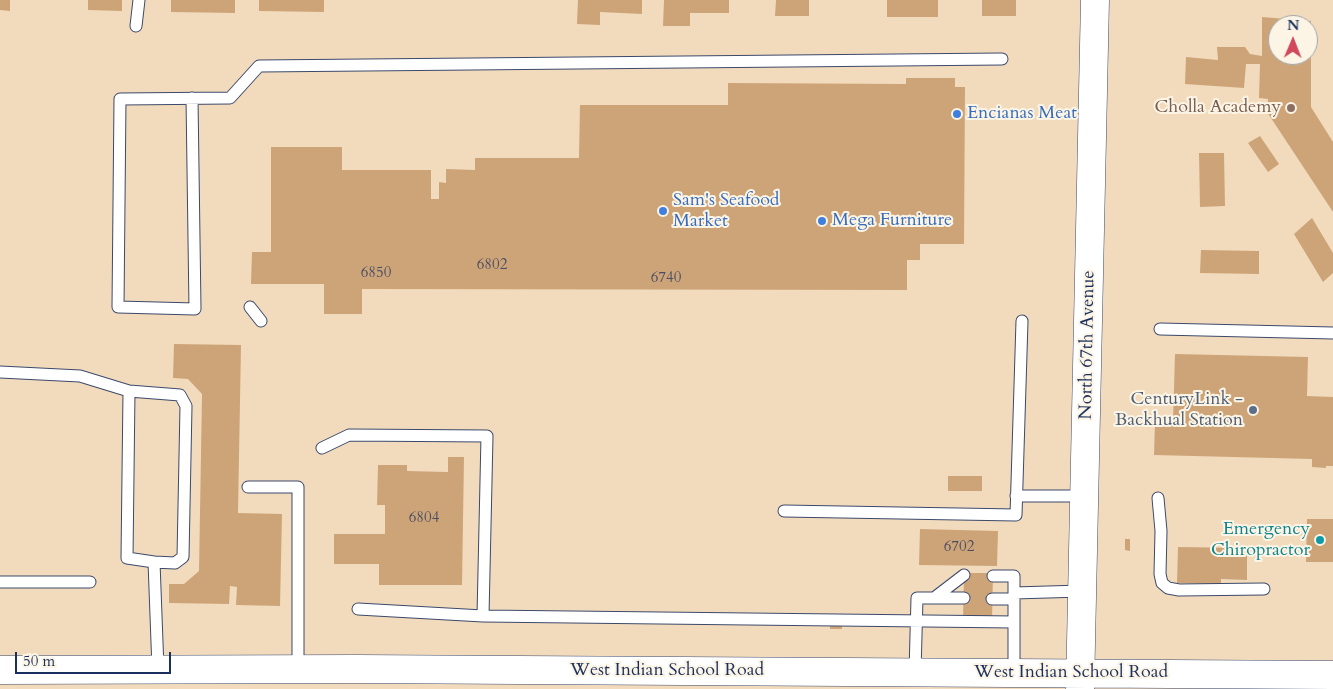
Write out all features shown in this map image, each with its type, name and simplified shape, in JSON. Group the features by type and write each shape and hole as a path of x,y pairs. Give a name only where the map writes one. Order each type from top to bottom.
{"main road":[{"name":"North 67th Avenue","path":"1080,681 1095,0"},
{"name":"West Indian School Road","path":"0,670 298,669 1014,672 1080,681 1333,675"}],"lane":[{"path":"136,26 139,0"},
{"path":"192,98 195,309 118,307 120,99 192,98 230,98 259,66 1002,59"},
{"path":"250,307 261,321"},
{"path":"784,511 1016,515 1022,321"},
{"path":"1160,329 1333,332"},
{"path":"0,372 80,376 129,391 180,395 186,406 183,557 175,563 127,558 129,391"},
{"path":"322,448 349,435 487,436 483,616"},
{"path":"248,487 298,487 298,669"},
{"path":"1016,496 1084,496"},
{"path":"1158,498 1161,531 1160,574 1162,583 1168,588 1179,590 1264,589"},
{"path":"154,562 158,669"},
{"path":"934,598 964,575"},
{"path":"992,576 1014,576 1014,672"},
{"path":"0,582 90,582"},
{"path":"992,599 1082,591"},
{"path":"915,672 917,598 964,598"},
{"path":"358,609 483,616 1014,622"}],"building":[{"path":"0,0 10,0 10,11 0,10"},
{"path":"88,0 122,0 122,11 88,10"},
{"path":"171,0 235,0 235,13 171,12"},
{"path":"259,0 324,0 324,12 259,11"},
{"path":"578,0 642,0 642,14 600,12 600,25 577,24"},
{"path":"664,0 729,0 729,13 690,13 690,26 663,26"},
{"path":"776,0 809,0 809,16 775,16"},
{"path":"887,0 938,0 938,17 887,17"},
{"path":"982,0 1016,0 1016,16 982,16"},
{"path":"1262,17 1268,17 1268,65 1311,65 1311,107 1333,142 1333,212 1267,112 1268,99 1259,98 1260,64 1246,64 1244,88 1185,84 1186,57 1218,60 1217,47 1245,47 1250,54 1262,56"},
{"path":"906,78 955,78 955,87 965,87 964,244 920,244 920,260 907,260 907,290 362,289 362,314 324,314 324,284 251,284 252,252 271,252 271,147 342,147 342,170 431,170 431,199 439,199 439,182 446,183 446,169 475,170 475,158 579,158 580,105 728,105 728,83 906,84"},
{"path":"1260,136 1279,164 1268,172 1248,143"},
{"path":"1199,153 1224,153 1225,206 1200,207"},
{"path":"1312,218 1333,253 1333,273 1323,282 1294,234"},
{"path":"1201,250 1259,251 1259,274 1200,273"},
{"path":"174,344 241,345 238,513 282,514 280,606 236,605 237,587 230,586 229,604 169,603 169,584 184,584 199,571 202,394 188,379 173,378"},
{"name":"CenturyLink - Backhual Station","path":"1175,354 1308,357 1307,396 1333,397 1333,466 1326,466 1326,468 1312,467 1312,459 1154,455 1155,423 1173,423"},
{"path":"448,457 464,457 462,585 379,585 379,564 334,564 334,534 385,534 385,505 377,505 378,465 407,465 407,471 448,472"},
{"path":"948,476 982,476 982,491 948,491"},
{"name":"Emergency Chiropractor","path":"1307,519 1333,519 1333,562 1306,562"},
{"path":"920,529 998,531 997,566 919,565"},
{"path":"1125,539 1130,539 1130,551 1125,550"},
{"path":"1178,547 1247,548 1247,580 1221,579 1221,584 1177,583"},
{"path":"964,573 993,573 992,621 963,620"},
{"path":"830,624 842,625 842,629 830,629"}],"place":[{"name":"Cholla Academy","path":"1291,108"},
{"name":"Encianas Meat","path":"957,114"},
{"name":"Sam's Seafood Market","path":"663,211"},
{"name":"Mega Furniture","path":"822,221"},
{"name":"CenturyLink - Backhual Station","path":"1253,410"},
{"name":"Emergency Chiropractor","path":"1320,540"}]}
